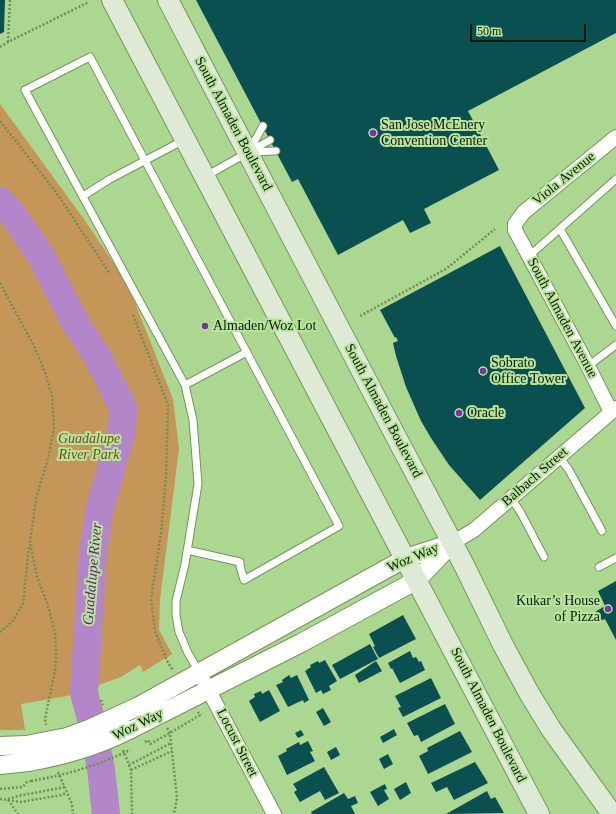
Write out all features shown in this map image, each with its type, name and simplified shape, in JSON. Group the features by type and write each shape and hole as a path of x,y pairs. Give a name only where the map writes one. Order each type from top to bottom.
{"main road":[{"name":"South Almaden Boulevard","path":"112,0 539,814"},
{"name":"South Almaden Boulevard","path":"168,0 464,565 503,645 529,693 551,729 612,814"}],"street":[{"name":"Viola Avenue","path":"515,224 524,212 616,137"},
{"name":"South Almaden Avenue","path":"515,224 515,230 613,410"},
{"name":"Balbach Street","path":"452,543 474,530 613,410"},
{"name":"Woz Way","path":"0,765 89,729 137,707 406,558 452,543"},
{"name":"Woz Way","path":"0,746 27,753 72,753 124,736 191,698 301,643 417,580 452,543"},
{"name":"Locust Street","path":"199,672 274,814"}],"lane":[{"path":"187,550 240,562 244,580 339,526 90,57 25,90 185,385 193,420 198,484 187,550 176,601 177,623 188,653 199,672"},
{"path":"248,152 263,126"},
{"path":"83,196 185,140"},
{"path":"204,177 270,140"},
{"path":"248,152 276,151"},
{"path":"529,256 616,179"},
{"path":"560,229 616,326"},
{"path":"588,366 616,345"},
{"path":"185,385 247,352"},
{"path":"558,457 569,470 602,531"},
{"path":"511,498 521,513 544,557"},
{"path":"599,567 616,558"}],"path":[{"path":"8,42 10,0"},
{"path":"0,47 89,2"},
{"path":"0,121 56,192 112,277"},
{"path":"360,316 446,268 496,228"},
{"path":"0,283 1,289 34,346 45,372 52,396 54,428 48,459 36,498 24,604 12,622 0,632"},
{"path":"131,311 168,404 166,475 161,534 151,599 155,631 168,663 182,682"},
{"path":"30,542 37,577 48,606 55,633 55,670 50,689"},
{"path":"143,743 148,740 150,744 200,715 191,698"},
{"path":"101,700 104,707"},
{"path":"170,733 177,798 174,814"},
{"path":"124,736 131,770 132,814"},
{"path":"129,765 172,743"},
{"path":"131,770 172,751"},
{"path":"0,789 23,787 27,782 31,781"},
{"path":"8,800 18,796 65,787"},
{"path":"0,799 21,802 67,793"},
{"path":"8,800 18,814"}],"green space":[{"name":"Guadalupe River Park","path":"0,104 86,222 127,283 173,399 179,449 160,599 159,630 172,654 143,672 140,665 121,677 67,696 21,704 25,730 0,730"}],"building":[{"path":"0,0 5,0 4,32 0,34"},
{"name":"San Jose McEnery Convention Center","path":"196,0 616,0 616,33 468,111 499,170 424,209 431,223 410,233 403,220 338,255 298,179 292,182"},
{"name":"Sobrato Office Tower","path":"500,246 585,408 480,500 449,465 421,421 406,387 396,356 393,343 398,341 380,310"},
{"name":"Kukar’s House of Pizza","path":"616,581 616,640 605,619 600,621 595,612 605,606 598,591"},
{"path":"403,615 416,639 379,658 373,647 375,646 369,634"},
{"path":"370,644 378,659 340,679 332,665"},
{"path":"410,651 413,658 416,657 419,662 421,661 425,670 400,683 388,663"},
{"path":"325,660 337,681 329,686 331,690 323,694 321,690 316,693 305,671 311,667 310,665 318,661 319,663"},
{"path":"376,661 382,671 359,683 355,675"},
{"path":"289,675 291,678 297,675 309,700 304,703 303,700 288,707 276,685 283,682 282,680"},
{"path":"431,678 441,698 403,717 398,708 401,707 395,696"},
{"path":"269,690 280,711 260,722 249,701 255,697 254,694 261,691 262,694"},
{"path":"445,704 455,724 421,742 418,735 414,736 407,723"},
{"path":"323,708 331,722 324,726 316,712"},
{"path":"394,729 397,735 383,743 380,737"},
{"path":"301,730 304,735 298,738 295,733"},
{"path":"460,731 472,752 428,774 419,756 428,751 427,748"},
{"path":"308,741 313,751 310,752 315,761 287,775 278,756 287,751 286,749 299,742 300,745"},
{"path":"336,747 340,755 331,760 327,752"},
{"path":"388,754 393,764 384,769 379,759"},
{"path":"475,762 488,783 454,800 447,787 436,792 431,783"},
{"path":"324,767 339,793 325,800 320,791 300,802 294,792 297,790 293,784"},
{"path":"406,782 411,793 400,800 394,789"},
{"path":"385,784 387,789 384,790 389,799 378,806 370,792"},
{"path":"487,791 491,799 495,797 504,813 446,814"},
{"path":"344,793 348,799 355,796 358,803 351,806 355,814 312,814 311,812"}],"waterway":[{"name":"Guadalupe River","path":"0,201 14,216 41,256 75,322 97,356 123,407 122,430 100,508 93,550 84,693 92,723 101,769 106,814"}],"place":[{"name":"San Jose McEnery Convention Center","path":"373,133"},
{"name":"Almaden/Woz Lot","path":"205,326"},
{"name":"Sobrato Office Tower","path":"483,371"},
{"name":"Oracle","path":"459,413"},
{"name":"Kukar’s House of Pizza","path":"608,609"}]}
